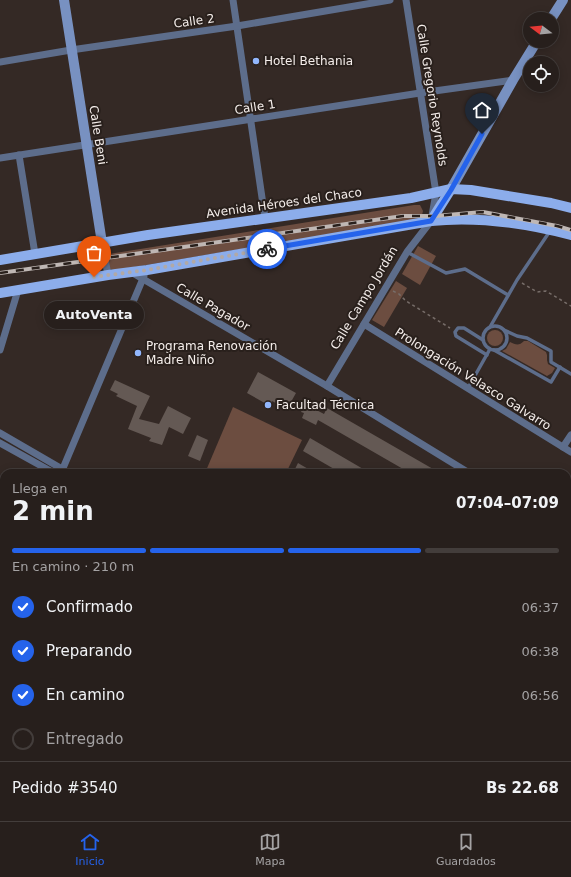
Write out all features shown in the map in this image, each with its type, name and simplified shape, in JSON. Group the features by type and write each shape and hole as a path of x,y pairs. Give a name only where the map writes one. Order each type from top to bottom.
{"main road":[{"name":"Avenida Héroes del Chaco","path":"0,260 451,190 471,190 492,193 571,208"},
{"name":"Calle Campo Jordán","path":"431,221 451,190"},
{"path":"0,293 131,272 145,275 431,221 473,219 507,221 571,234"}],"street":[{"name":"Calle Beni","path":"64,0 108,275"},
{"path":"233,0 265,218"},
{"name":"Calle 2","path":"0,62 236,26 390,0"},
{"name":"Calle Gregorio Reynolds","path":"406,0 436,193 431,221"},
{"path":"555,12 562,0"},
{"name":"Calle Campo Jordán","path":"451,190 533,48"},
{"name":"Calle 1","path":"0,158 513,80"},
{"path":"19,155 35,254"},
{"name":"Calle Campo Jordán","path":"327,386 407,252 431,221"},
{"path":"66,469 145,275"},
{"name":"Calle Pagador","path":"145,275 462,469"},
{"path":"0,350 18,290"},
{"name":"Prolongación Velasco Galvarro","path":"364,324 571,452"},
{"path":"0,432 60,469"},
{"path":"563,447 571,435"},
{"path":"0,443 47,469"}],"lane":[{"path":"483,340 484,332 490,327 517,280 551,229"},
{"path":"407,252 446,272 465,269 508,295"},
{"path":"490,327 497,326 517,336 527,338 551,351 551,362 571,374"},
{"path":"487,355 456,336 455,332 458,328 464,328 483,340 484,344 492,350 551,382 560,367"},
{"path":"468,388 487,355 492,350 498,350 505,345 507,338 504,330"}],"path":[{"path":"517,280 537,292 546,291 571,306"},
{"path":"386,286 400,294 406,301 455,332"}],"shaded area":[{"path":"420,205 423,211 421,219 116,270 110,269 108,264 109,254"},
{"path":"418,246 436,256 420,285 402,274"},
{"path":"396,281 407,288 384,327 372,320"},
{"path":"492,330 498,330 503,335 501,344 498,346 492,346 487,341 487,335"},
{"path":"524,341 528,341 546,352 548,364 555,368 552,373 547,376 502,351 506,349 510,342 514,344 521,344"},
{"path":"233,407 302,440 288,469 207,469"}],"building":[{"path":"258,372 296,393 287,409 272,401 270,406 247,393"},
{"path":"115,380 150,396 139,419 159,424 168,406 191,418 183,434 169,427 162,445 149,441 151,438 128,429 137,406 116,396 118,394 110,390"},
{"path":"305,404 324,414 327,408 433,469 403,469 318,420 316,425 302,418 304,413 301,412"},
{"path":"197,435 208,440 200,461 188,456"},
{"path":"310,438 363,469 334,469 303,451"},
{"path":"298,463 308,469 295,469"}],"railway":[{"path":"0,273 403,216 435,216 483,212 571,230"}],"way so far":[{"path":"94,277 147,270 267,249"}],"place":[{"name":"Hotel Bethania","path":"256,61"},
{"name":"AutoVenta","path":"94,277"},
{"name":"Programa Renovación Madre Niño","path":"138,353"},
{"name":"Facultad Técnica","path":"268,405"}],"route":[{"path":"267,249 431,221 451,190 482,134"}]}
